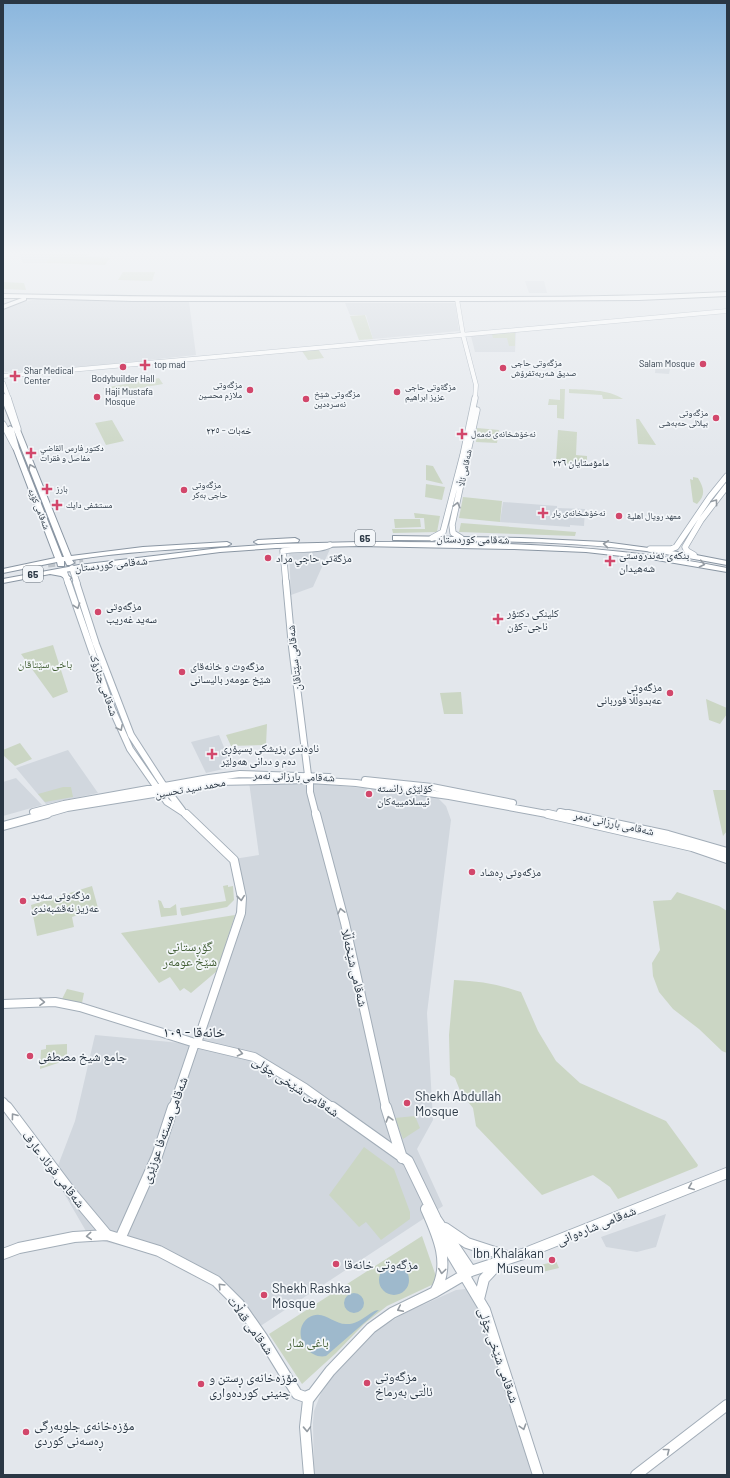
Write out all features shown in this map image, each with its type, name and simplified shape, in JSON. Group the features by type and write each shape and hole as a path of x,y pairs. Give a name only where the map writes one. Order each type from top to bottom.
{"highway":[{"name":"شەقامی کۆیە","path":"3,395 73,571"},
{"name":"شەقامی کۆیە","path":"3,406 16,448 63,569"},
{"name":"شەقامی کوردستان","path":"3,577 45,566 68,558 86,561 194,551 219,547 273,547 344,541 432,538 567,541 589,546 696,563 727,570"},
{"path":"45,566 47,558 52,554 52,540"},
{"name":"شەقامی کوردستان","path":"344,541 589,546 650,549 727,563"},
{"path":"536,546 570,547 574,545 567,541"},
{"name":"شەقامی کوردستان","path":"86,561 219,547 326,543"},
{"path":"63,547 70,554 86,561 73,571"},
{"name":"شەقامی کوردستان","path":"3,574 45,566"},
{"name":"شەقامی کوردستان","path":"3,581 32,574 45,566"},
{"name":"شەقامی کوردستان","path":"3,570 45,566 73,571"},
{"path":"32,574 58,573 67,578"}],"main road":[{"name":"شه‌قامی ئاڵا","path":"432,538 443,532 469,439 476,394 476,384 462,322"},
{"path":"3,379 17,374 597,322"},
{"path":"3,379 22,372 102,366"},
{"name":"شەقامی کۆیە","path":"3,379 19,435"},
{"name":"شەقامی کۆیە","path":"3,424 16,448"},
{"name":"شه‌قامی ئاڵا","path":"461,472 452,526 453,534 461,538"},
{"path":"694,556 685,547 694,525 710,497 727,476"},
{"path":"650,549 676,547 727,486"},
{"path":"273,547 284,552 291,549 323,548 326,543"},
{"name":"شەقامی سێتاقان","path":"284,552 292,647 309,778"},
{"name":"شەقامی چنارۆک","path":"63,569 116,719 130,748 162,789"},
{"name":"شەقامی چنارۆک","path":"73,571 96,644 131,735 162,789"},
{"name":"محمد سید تحسین","path":"3,826 67,808 162,789 232,780 309,778 356,783 476,801"},
{"name":"شەقامی بارزانی نەمر","path":"309,778 388,782 455,792 492,802 599,825 692,848 727,859"},
{"name":"شەقامی شێخەڵڵا","path":"309,778 310,792 326,846 380,1074 388,1116 401,1156"},
{"path":"3,821 64,804 162,789"},
{"name":"شەقامی مستەفا عوزێری","path":"120,1239 157,1156 241,913 242,898 234,860 184,812 167,802 162,789"},
{"name":"شەقامی بارزانی نەمر","path":"476,801 492,802 640,828 727,852"},
{"name":"شەقامی شێخی چۆلی","path":"3,1004 55,1002 80,1007 196,1043 254,1057 305,1088 408,1160 434,1220 467,1273 490,1325 538,1475"},
{"name":"شەقامی فوئاد عارف","path":"3,1102 71,1192 107,1235"},
{"name":"شەقامی شارەوانی","path":"313,1392 330,1371 371,1328 392,1313 435,1292 467,1273 506,1258 523,1254 727,1173"},
{"path":"434,1220 460,1239 506,1258 491,1270 484,1279 480,1288 479,1299"},
{"path":"434,1220 443,1258 442,1276 435,1292"},
{"name":"شەقامی قەڵات","path":"3,1254 19,1248 74,1238 107,1235 159,1251 216,1281 239,1304 262,1337 297,1394 306,1397 313,1392"},
{"path":"309,1475 306,1425 307,1405 313,1392"},
{"path":"636,1475 727,1405"}],"shaded area":[{"path":"3,322 192,322 196,355 101,365 5,372 3,369"},
{"path":"368,322 458,322 459,331 373,339"},
{"path":"516,332 515,352 475,352 471,336"},
{"path":"656,362 671,364 669,374 655,373"},
{"name":"نەخۆشخانەی پار","path":"503,502 557,506 557,508 585,509 584,526 570,525 570,527 500,522"},
{"path":"330,549 313,587 291,595 289,551"},
{"name":"ناوەندی پزیشکی پسپۆڕی دەم و ددانی هەولێر","path":"219,735 232,767 206,773 191,742"},
{"path":"68,750 98,793 46,804 16,768"},
{"path":"16,778 42,805 3,816 3,782"},
{"path":"249,782 317,784 434,794 446,806 451,820 427,1013 433,1120 417,1149 443,1206 253,1331 215,1285 163,1256 90,1238 54,1176 75,1121 95,1035 192,1044 236,913 238,899 234,859 259,855"},
{"path":"666,1214 656,1247 637,1252 606,1247 601,1237"},
{"path":"468,1289 478,1303 534,1475 314,1475 314,1411 321,1393 336,1369 373,1333 383,1326 405,1313 456,1290"}],"green space":[{"path":"352,322 367,322 373,339 359,340"},
{"path":"515,332 515,346 509,346 507,338 493,338 492,334"},
{"path":"318,349 324,358 308,360 302,351"},
{"path":"159,378 163,384 106,394 103,388"},
{"path":"560,389 565,389 564,419 557,418 557,405 548,405 549,399 560,400"},
{"path":"569,389 611,393 623,399 603,399 602,395 569,393"},
{"path":"636,419 639,419 656,445 638,444"},
{"path":"112,420 124,441 106,445 95,423"},
{"path":"477,428 499,430 497,443 476,442"},
{"path":"558,430 577,432 576,455 587,456 587,466 556,462"},
{"path":"426,465 433,466 443,484 426,480"},
{"path":"693,477 698,478 703,488 702,498 697,504 693,502 690,479 693,480"},
{"path":"426,484 445,487 442,500 425,497"},
{"path":"463,497 502,501 500,522 459,518"},
{"path":"414,513 440,516 437,532 393,533 392,529 425,529 424,518 415,518"},
{"path":"394,519 420,519 421,527 395,528"},
{"path":"461,523 576,532 575,536 459,532"},
{"name":"باخی سێتاقان","path":"53,645 68,692 53,698 21,654"},
{"path":"461,692 463,714 444,714 440,693"},
{"path":"706,699 727,708 727,714 720,724 709,720"},
{"path":"267,724 266,745 231,746 226,735"},
{"path":"20,743 32,759 15,766 3,755 3,750"},
{"path":"63,787 71,787 73,797 45,802 38,794"},
{"path":"713,790 727,790 727,831 723,836"},
{"path":"228,885 228,887 233,886 234,900 227,907 182,916 180,908 226,901 223,886"},
{"path":"92,886 98,908 72,917 74,927 37,936 31,905"},
{"path":"677,892 719,906 727,911 727,1053 722,1051 699,1029 673,1009 659,992 653,976 652,963 660,950 653,901 671,900"},
{"path":"158,900 161,901 164,908 170,908 176,904 177,915 161,917"},
{"name":"گۆڕستانی شێخ عومەر","path":"235,915 217,971 191,993 184,988 180,991 170,977 159,983 121,933"},
{"path":"454,980 488,983 521,992 538,1031 556,1061 580,1083 666,1121 698,1165 697,1167 618,1199 610,1187 593,1175 542,1195 476,1126 473,1108 461,1093 455,1078 450,1075 449,1035"},
{"path":"67,989 84,993 82,1003 62,999"},
{"path":"67,1044 67,1060 40,1069 41,1050 46,1049 46,1045"},
{"path":"415,1116 420,1128 403,1139 395,1118"},
{"path":"364,1147 394,1169 410,1212 410,1219 381,1240 366,1222 359,1227 329,1195"},
{"name":"باغی شار","path":"422,1236 438,1282 387,1306 364,1324 336,1353 302,1384 269,1334"},
{"path":"556,1261 559,1268 538,1273 537,1268 541,1267 541,1265"}],"water":[{"path":"394,1265 400,1266 408,1274 408,1286 400,1294 394,1295 388,1294 380,1286 379,1280 380,1274 388,1266"},
{"path":"354,1293 361,1296 364,1303 361,1310 354,1313 347,1310 344,1303 347,1296"},
{"path":"379,1310 326,1356 312,1354 303,1343 301,1330 303,1324 313,1315 323,1316 336,1322 351,1324 361,1320 372,1312"}],"tunnel":[{"path":"48,564 83,560"}],"place":[{"name":"Salam Mosque","path":"703,364"},
{"name":"top mad","path":"145,365"},
{"name":"Bodybuilder Hall","path":"123,367"},
{"name":"مزگەوتی حاجی صدیق شەربەتفرۆش","path":"503,368"},
{"name":"Shar Medical Center","path":"15,376"},
{"name":"مزگه‌وتی ملازم محسین","path":"250,390"},
{"name":"مزگةوتی حاجی عزیز ابراهیم","path":"397,392"},
{"name":"Haji Mustafa Mosque","path":"97,397"},
{"name":"مزگه‌وتی شێخ نه‌سرەدین","path":"306,399"},
{"name":"مزگەوتی بیلالی حەبەشی","path":"716,418"},
{"name":"نەخۆشخانەی ئەمەل","path":"462,434"},
{"name":"دكتور فارس القاضي مفاصل و فقرات","path":"31,453"},
{"name":"بارز","path":"47,489"},
{"name":"مزگەوتی حاجی بەکر","path":"184,490"},
{"name":"مستشفى دايك","path":"57,505"},
{"name":"نەخۆشخانەی پار","path":"543,513"},
{"name":"معهد رويال اهلية","path":"619,516"},
{"name":"مزگةتی حاجي مراد","path":"268,558"},
{"name":"بنکەی تەندروستی شەهیدان","path":"610,561"},
{"name":"مزگەوتی سەید غەریب","path":"98,612"},
{"name":"کلینکی دکتۆر ناجی-كۆن","path":"498,619"},
{"name":"مزگەوت و خانەقای شێخ عومەر بالیسانی","path":"182,672"},
{"name":"مزگەوتی عەبدوڵڵا قوربانی","path":"670,693"},
{"name":"ناوەندی پزیشکی پسپۆڕی دەم و ددانی هەولێر","path":"212,754"},
{"name":"کۆلێژی زانستە ئیسلامییەکان","path":"369,794"},
{"name":"مزگەوتی ڕەشاد","path":"472,872"},
{"name":"مزگەوتی سەید عەزیز نەقشبەندی","path":"23,901"},
{"name":"جامع شيخ مصطفى","path":"30,1056"},
{"name":"Shekh Abdullah Mosque","path":"407,1103"},
{"name":"Ibn Khalakan Museum","path":"552,1260"},
{"name":"مزگەوتی خانەقا","path":"336,1264"},
{"name":"Shekh Rashka Mosque","path":"264,1295"},
{"name":"مزگەوتی ئاڵتی بەرماخ","path":"367,1383"},
{"name":"مۆزەخانەی ڕستن و چنینی کوردەواری","path":"201,1384"},
{"name":"مۆزەخانەی جلوبەرگی ڕەسەنی کوردی","path":"26,1432"}],"district":[{"name":"خەبات - ٢٢٥","path":"229,430"},
{"name":"مامۆستایان ٢٢٦","path":"581,462"},
{"name":"خانەقا - ١٠٩","path":"194,1032"}]}
